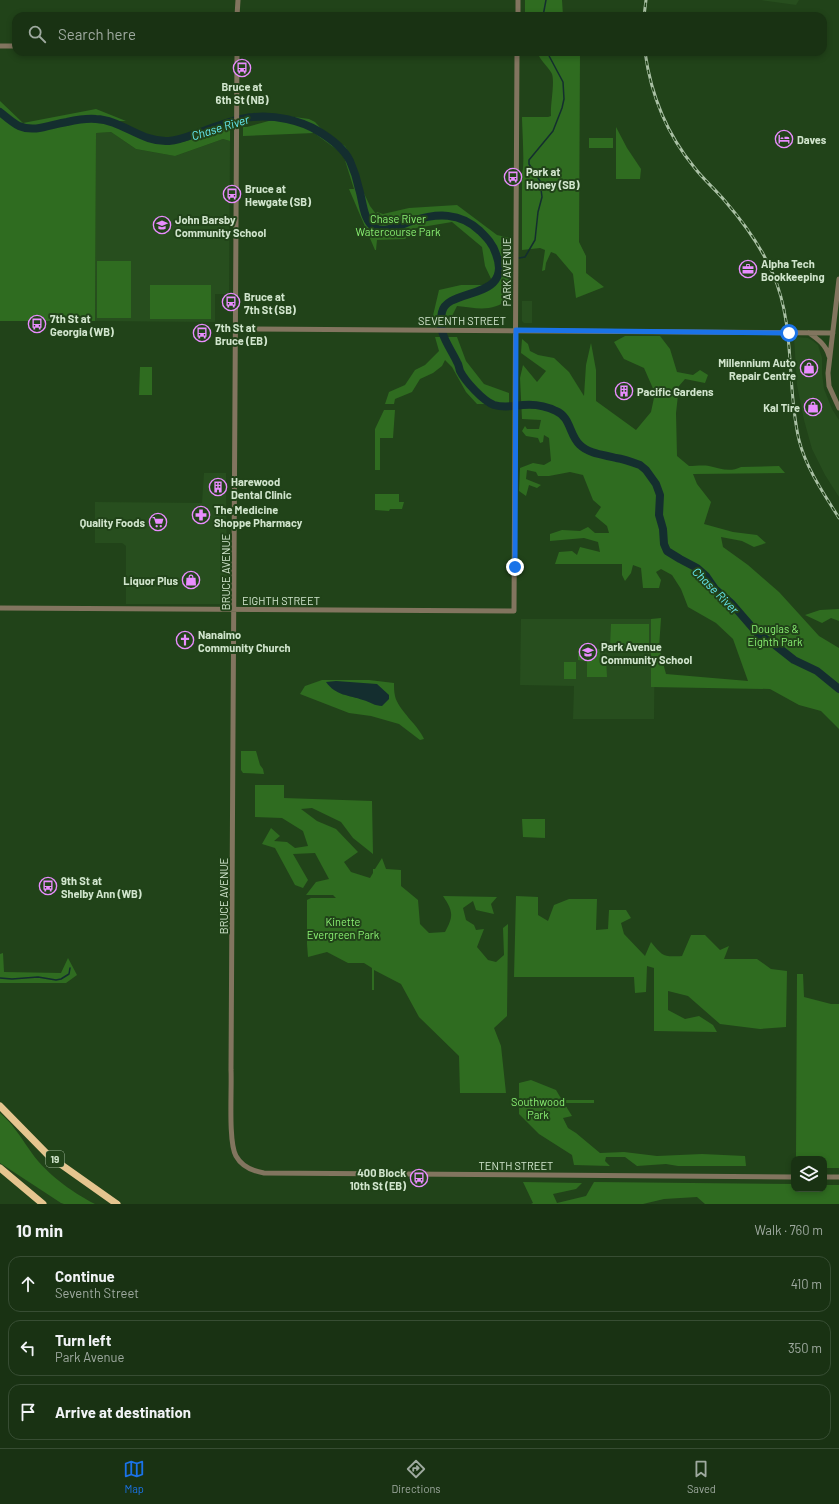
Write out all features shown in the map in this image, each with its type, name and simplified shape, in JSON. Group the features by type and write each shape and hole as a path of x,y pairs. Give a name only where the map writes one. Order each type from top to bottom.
{"highway":[{"name":"19","path":"0,1106 49,1156 117,1204"},
{"path":"0,1168 43,1204"}],"street":[{"path":"237,12 238,0"},
{"path":"518,0 518,12"},
{"path":"0,46 12,46"},
{"name":"BRUCE AVENUE","path":"237,56 232,1139 235,1156 240,1163"},
{"name":"PARK AVENUE","path":"514,612 517,56"},
{"path":"839,279 828,373 829,386 839,408"},
{"name":"SEVENTH STREET","path":"236,328 833,333"},
{"path":"809,333 819,340 827,349 830,357"},
{"name":"EIGHTH STREET","path":"0,608 514,612"},
{"name":"TENTH STREET","path":"240,1163 249,1170 264,1173 791,1177"},
{"path":"827,1177 839,1177"}],"shaded area":[{"path":"761,0 799,0 796,5"},
{"name":"John Barsby Community School","path":"111,132 136,149 175,156 223,139 230,141 229,294 215,294 215,322 95,321 96,133"},
{"path":"522,301 532,301 532,323 524,323 522,321"},
{"path":"794,337 808,338 813,341 818,345 822,358 824,389 832,409 839,420 839,497 825,475 812,449 797,385"},
{"path":"204,473 226,473 227,604 126,604 126,546 122,543 95,543 95,502 202,503"},
{"name":"Park Avenue Community School","path":"521,619 655,619 654,719 573,719 574,686 520,685"}],"green space":[{"path":"525,0 562,0 563,12 525,12"},
{"path":"539,56 580,56 579,242 586,256 586,273 604,287 576,298 573,274 556,254 551,252 546,263 545,270 542,271 545,250 540,248 522,250 522,117 551,116 553,78 552,74"},
{"path":"0,101 23,123 96,109 126,121 117,121 142,135 170,143 189,140 205,131 214,129 230,129 230,141 223,139 175,156 136,149 111,132 96,133 95,321 0,321"},
{"name":"Chase River Watercourse Park","path":"287,116 309,119 315,122 329,137 345,146 353,160 362,189 370,206 376,214 377,212 383,214 409,208 457,205 497,235 510,238 510,298 491,308 457,306 448,324 431,324 439,290 461,285 494,285 485,266 482,247 452,222 416,228 405,239 377,240 375,250 349,189 354,189 343,154 314,133 243,136 243,127"},
{"path":"616,127 627,148 641,169 640,179 616,179"},
{"path":"589,138 613,138 613,148 589,148"},
{"path":"97,261 131,261 131,318 97,318"},
{"path":"150,285 211,285 211,319 150,319"},
{"name":"Douglas & Eighth Park","path":"625,336 660,336 670,349 677,372 693,375 700,370 708,375 705,383 685,379 679,386 676,413 677,456 689,466 707,466 732,470 741,467 779,466 785,473 693,474 697,484 711,502 704,524 733,532 757,535 766,543 754,547 742,541 721,537 723,547 748,565 779,592 819,636 839,648 839,729 821,711 799,705 770,689 651,687 651,619 661,618 659,648 666,674 748,681 733,639 716,623 688,607 681,589 672,575 661,569 656,572 661,580 659,588 643,588 641,568 633,565 631,573 625,581 622,575 622,564 555,564 559,552 572,551 577,555 580,547 600,552 598,542 584,538 550,541 550,534 562,530 580,531 588,527 595,533 609,533 607,526 595,516 601,507 593,500 583,475 570,472 549,476 538,476 536,472 527,470 526,479 541,485 537,488 529,485 526,496 519,491 520,468 533,463 544,465 551,461 549,438 544,435 543,442 540,443 538,438 526,436 522,431 525,426 527,429 539,429 541,420 522,419 520,378 523,365 537,382 546,371 521,353 522,339 528,344 530,351 538,355 554,358 569,372 584,396 586,365 591,343 596,370 596,401 636,430 651,412 655,393 644,368 624,359 614,342"},
{"path":"435,337 457,337 466,361 484,384 509,393 509,404 477,404 466,392 452,367 445,360 442,366 433,373 420,379 412,392 395,399 394,404 385,404 389,392 405,385 415,370 425,365 439,351"},
{"path":"140,367 152,367 152,395 139,395"},
{"path":"384,410 395,410 393,438 380,438 380,470 375,470 375,429"},
{"path":"375,494 399,494 399,502 404,502 402,509 390,509 389,511 375,510"},
{"path":"839,609 839,621 831,618 822,623 805,615 820,610"},
{"path":"611,624 649,624 649,648 610,648"},
{"path":"600,649 600,656 606,657 607,677 587,677 587,661 578,660 578,651"},
{"path":"564,662 576,662 576,679 564,679"},
{"path":"322,680 369,680 394,683 395,694 400,707 424,739 420,740 399,724 371,716 349,713 300,694 305,686"},
{"path":"241,751 256,751 264,774 243,773 241,770"},
{"name":"Kinette Evergreen Park","path":"255,785 284,785 284,798 372,801 373,854 353,838 341,822 312,808 301,809 317,821 336,829 358,852 344,862 351,872 370,878 373,873 373,869 375,869 382,858 386,869 401,870 401,886 418,900 420,924 429,933 445,932 450,922 451,914 449,906 443,896 497,897 491,904 494,914 476,910 473,901 463,908 466,920 474,925 476,930 484,929 477,947 488,960 496,962 504,955 503,928 508,924 507,1016 494,1028 501,1046 506,1093 460,1093 459,1056 419,1017 401,984 374,970 374,990 372,990 372,968 364,963 348,963 327,952 308,957 307,900 311,898 336,898 333,895 306,895 316,882 329,879 315,853 293,854 308,880 303,888 295,885 275,848 262,844 271,828 280,836 274,841 287,842 295,848 308,846 303,831 282,818 255,817"},
{"path":"522,819 545,819 545,838 523,837"},
{"path":"516,896 538,897 538,915 548,921 554,905 569,899 597,899 596,930 608,929 609,910 626,910 631,918 621,923 624,934 645,956 651,942 658,951 664,955 682,956 691,935 705,935 720,950 729,946 724,959 757,959 771,969 787,971 786,1027 760,1029 720,1024 688,996 668,991 668,1010 685,1019 699,1016 713,1025 717,1032 654,1031 654,968 647,966 646,992 635,993 634,977 514,977"},
{"path":"3,953 4,972 61,973 68,958 77,975 66,983 0,983 0,954"},
{"path":"797,974 803,974 804,997 831,1004 839,1004 839,1168 827,1168 827,1156 796,1156"},
{"name":"Southwood Park","path":"531,1080 556,1090 562,1100 594,1100 594,1103 564,1103 572,1116 563,1118 568,1128 600,1153 624,1152 657,1156 702,1154 745,1156 746,1166 678,1166 666,1164 637,1166 625,1157 606,1157 605,1161 610,1166 574,1165 572,1155 539,1134 519,1114 519,1083"},
{"path":"0,1113 12,1125 35,1157 50,1173 67,1187 95,1204 61,1203 0,1163"},
{"path":"523,1182 582,1183 576,1189 553,1194 557,1203 586,1196 594,1182 791,1184 791,1192 827,1192 827,1185 839,1185 839,1204 705,1204 697,1197 664,1199 643,1204 531,1204 533,1203"}],"water":[{"path":"336,681 377,684 389,695 389,699 382,706 379,706 358,698 338,693 326,682"}],"waterway":[{"path":"544,12 546,0"},
{"path":"519,258 525,257 535,240 538,212 542,197 540,181 529,164 529,160 553,131 564,99 563,82 549,56"},
{"name":"Chase River","path":"0,112 14,123 25,128 31,129 77,120 96,119 115,123 150,139 159,141 169,141 183,138 241,119 253,117 287,119 311,127 318,131 332,140 344,152 350,161 355,175 368,221 375,228 384,230 421,218 439,216 456,217 472,225 483,234 495,250 499,269 496,279 488,286 446,304 442,312 442,333 458,363 460,371 466,380 480,395 494,405 505,407 536,405 556,411 565,417 576,441 584,448 597,454 640,465 646,470 656,484 660,495 659,515 663,529 664,544 667,551 697,568 706,576 715,589 732,604 758,634 794,660 817,671 839,689"},
{"path":"498,260 510,260"},
{"path":"0,978 12,979 38,977 56,980 69,974 70,968"}],"railway":[{"path":"644,12 646,0"},
{"path":"646,56 651,83 661,113 675,141 684,154 745,226 758,244 773,274 785,315 795,419 799,440 811,471 839,518"}],"place":[{"name":"Bruce at 6th St (NB)","path":"242,68"},
{"name":"Daves","path":"784,139"},
{"name":"Park at Honey (SB)","path":"513,177"},
{"name":"Bruce at Hewgate (SB)","path":"232,194"},
{"name":"John Barsby Community School","path":"162,225"},
{"name":"Alpha Tech Bookkeeping","path":"748,269"},
{"name":"Bruce at 7th St (SB)","path":"231,302"},
{"name":"7th St at Georgia (WB)","path":"37,324"},
{"name":"7th St at Bruce (EB)","path":"202,333"},
{"name":"Millennium Auto Repair Centre","path":"809,368"},
{"name":"Pacific Gardens","path":"624,391"},
{"name":"Kal Tire","path":"813,407"},
{"name":"Harewood Dental Clinic","path":"218,487"},
{"name":"The Medicine Shoppe Pharmacy","path":"201,515"},
{"name":"Quality Foods","path":"158,522"},
{"name":"Liquor Plus","path":"191,580"},
{"name":"Nanaimo Community Church","path":"185,640"},
{"name":"Park Avenue Community School","path":"588,652"},
{"name":"9th St at Shelby Ann (WB)","path":"48,886"},
{"name":"400 Block 10th St (EB)","path":"419,1178"}],"route":[{"path":"515,567 516,330 789,333"}]}
